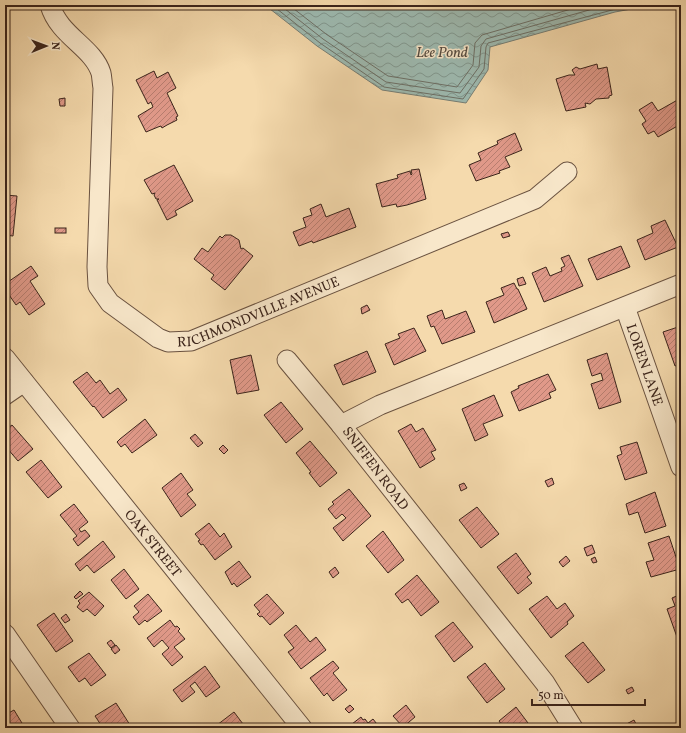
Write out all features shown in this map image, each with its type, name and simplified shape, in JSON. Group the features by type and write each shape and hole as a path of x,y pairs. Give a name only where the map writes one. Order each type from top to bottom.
{"street":[{"name":"RICHMONDVILLE AVENUE","path":"50,5 60,26 92,57 101,72 103,88 97,267 98,286 110,303 149,332 168,342 179,343 198,338 535,199 568,172"},
{"name":"SNIFFEN ROAD","path":"572,728 545,683 341,425 380,405 681,284"},
{"name":"LOREN LANE","path":"625,307 681,467"},
{"name":"OAK STREET","path":"5,358 302,728"},
{"path":"287,360 341,425"},
{"path":"5,396 24,382"},
{"path":"5,634 70,728"}],"water":[{"name":"Lee Pond","path":"265,5 653,5 615,12 490,47 488,70 466,103 382,90 317,46"}],"building":[{"path":"597,64 598,69 607,67 612,95 609,96 609,98 596,99 590,104 585,103 586,107 566,111 556,79 569,75 575,75 572,70 576,67 580,69"},
{"path":"154,71 157,78 168,72 176,88 167,93 178,116 176,117 177,120 162,128 161,126 146,132 138,116 153,107 151,102 148,104 136,80"},
{"path":"65,98 65,106 60,106 59,99"},
{"path":"681,98 681,124 658,137 654,131 648,134 642,124 646,121 639,110 652,102 658,111"},
{"path":"515,133 522,150 505,157 510,167 499,171 500,173 476,181 469,165 481,160 478,153 498,144 497,141"},
{"path":"174,165 193,201 175,211 177,215 167,220 157,200 159,199 156,199 154,195 155,193 152,194 144,180"},
{"path":"419,169 426,199 397,207 396,204 382,207 376,184 398,178 397,175 410,171 411,175 411,170"},
{"path":"5,195 17,196 13,236 5,235"},
{"path":"321,204 326,217 349,208 356,227 313,243 312,241 299,246 293,232 306,227 303,218 312,215 310,209"},
{"path":"665,220 678,247 645,260 637,240 653,233 651,226"},
{"path":"55,228 66,228 66,233 55,233"},
{"path":"508,232 510,236 503,238 501,234"},
{"path":"225,235 231,235 239,240 241,249 243,248 253,256 225,290 211,279 214,275 194,259 202,248 208,252 220,236 222,238"},
{"path":"621,246 630,267 597,280 588,259"},
{"path":"569,255 583,286 544,302 532,273 546,267 550,276 562,271 561,268 565,266 561,258"},
{"path":"31,266 38,276 30,281 45,304 29,315 20,302 16,305 5,289 5,284"},
{"path":"523,277 526,284 519,286 517,279"},
{"path":"514,283 527,309 494,323 486,302 504,295 501,288"},
{"path":"367,305 370,310 362,314 361,308"},
{"path":"442,310 445,319 466,311 475,332 442,344 434,326 431,327 427,316"},
{"path":"681,326 681,364 675,366 663,332"},
{"path":"414,328 426,351 394,365 385,344 400,338 398,334"},
{"path":"367,351 376,372 343,385 334,365"},
{"path":"607,353 621,402 599,409 591,384 603,380 601,373 592,376 587,360"},
{"path":"251,355 259,390 237,394 230,360"},
{"path":"87,372 96,383 100,380 110,394 118,388 127,400 103,418 73,382"},
{"path":"548,374 556,390 549,393 551,398 519,411 511,392 519,388 518,386"},
{"path":"494,395 503,416 483,424 488,435 475,441 462,409"},
{"path":"281,402 303,429 286,443 264,415"},
{"path":"145,419 157,435 132,453 125,444 121,447 117,442"},
{"path":"411,424 416,432 423,428 436,450 431,452 435,459 420,468 398,431"},
{"path":"12,425 33,449 18,461 7,448 5,450 5,430"},
{"path":"195,434 203,443 198,447 190,438"},
{"path":"310,441 337,473 320,487 309,473 311,472 296,453"},
{"path":"637,442 647,473 625,480 617,456 622,454 620,447"},
{"path":"223,445 228,450 224,454 219,449"},
{"path":"41,460 62,487 48,498 26,472"},
{"path":"181,473 193,490 187,494 196,505 181,517 162,488"},
{"path":"552,478 554,484 548,487 545,481"},
{"path":"464,483 467,488 461,491 459,485"},
{"path":"349,489 371,516 343,541 333,528 346,518 342,514 336,519 328,509 334,504 332,502"},
{"path":"655,492 666,526 645,533 638,512 629,515 626,504"},
{"path":"74,504 88,522 79,529 81,532 85,530 90,536 78,546 73,539 77,536 60,515"},
{"path":"477,507 499,534 481,548 459,520"},
{"path":"209,523 220,537 224,533 232,547 215,560 203,544 201,545 198,541 200,540 195,534"},
{"path":"383,531 404,560 388,573 366,546"},
{"path":"669,536 680,569 651,577 646,562 654,560 648,543"},
{"path":"103,541 115,557 94,573 87,565 80,571 75,564"},
{"path":"592,545 595,553 587,556 584,548"},
{"path":"516,553 531,574 527,577 532,583 518,594 497,567"},
{"path":"566,556 570,561 563,567 559,562"},
{"path":"595,557 597,562 593,563 591,559"},
{"path":"239,561 251,577 237,587 234,583 232,585 225,572"},
{"path":"335,567 339,573 333,578 329,572"},
{"path":"124,569 139,589 126,599 111,580"},
{"path":"417,575 439,602 421,616 408,599 402,603 395,594"},
{"path":"80,591 83,594 76,599 74,597"},
{"path":"89,592 104,606 95,616 87,609 83,612 77,607 80,603 78,601"},
{"path":"148,594 162,611 147,622 145,620 139,625 133,617 139,612 134,606"},
{"path":"267,594 284,613 270,625 262,616 260,617 257,614 260,612 254,605"},
{"path":"681,594 681,639 678,640 667,609 675,606 672,598"},
{"path":"547,596 557,609 565,603 574,616 567,622 568,624 551,638 529,609"},
{"path":"54,613 73,641 56,652 37,625"},
{"path":"66,614 70,620 65,623 61,618"},
{"path":"170,620 175,627 177,626 180,629 178,631 185,639 174,647 183,657 172,666 162,654 169,648 162,640 154,647 147,638"},
{"path":"453,622 473,647 454,662 435,636"},
{"path":"296,625 310,642 316,637 326,650 301,669 288,652 294,648 284,635"},
{"path":"111,640 115,645 111,648 107,643"},
{"path":"583,642 605,670 588,683 565,656"},
{"path":"116,645 120,650 115,654 111,649"},
{"path":"89,653 106,675 91,686 85,678 79,682 68,667"},
{"path":"333,661 339,668 333,673 347,690 333,701 327,693 324,696 310,678"},
{"path":"485,663 505,689 487,703 467,677"},
{"path":"205,666 220,687 206,697 195,682 190,686 195,692 182,702 173,690"},
{"path":"632,687 634,691 628,694 626,690"},
{"path":"116,703 130,725 125,728 103,728 95,716"},
{"path":"350,705 354,709 349,713 345,709"},
{"path":"406,705 415,717 403,727 393,716"},
{"path":"516,707 531,728 504,728 499,721"},
{"path":"14,710 25,728 5,728 5,715"},
{"path":"234,712 246,728 219,728 217,725"},
{"path":"361,717 368,723 373,719 380,728 353,728 352,724"},
{"path":"634,720 638,728 619,728"}]}
